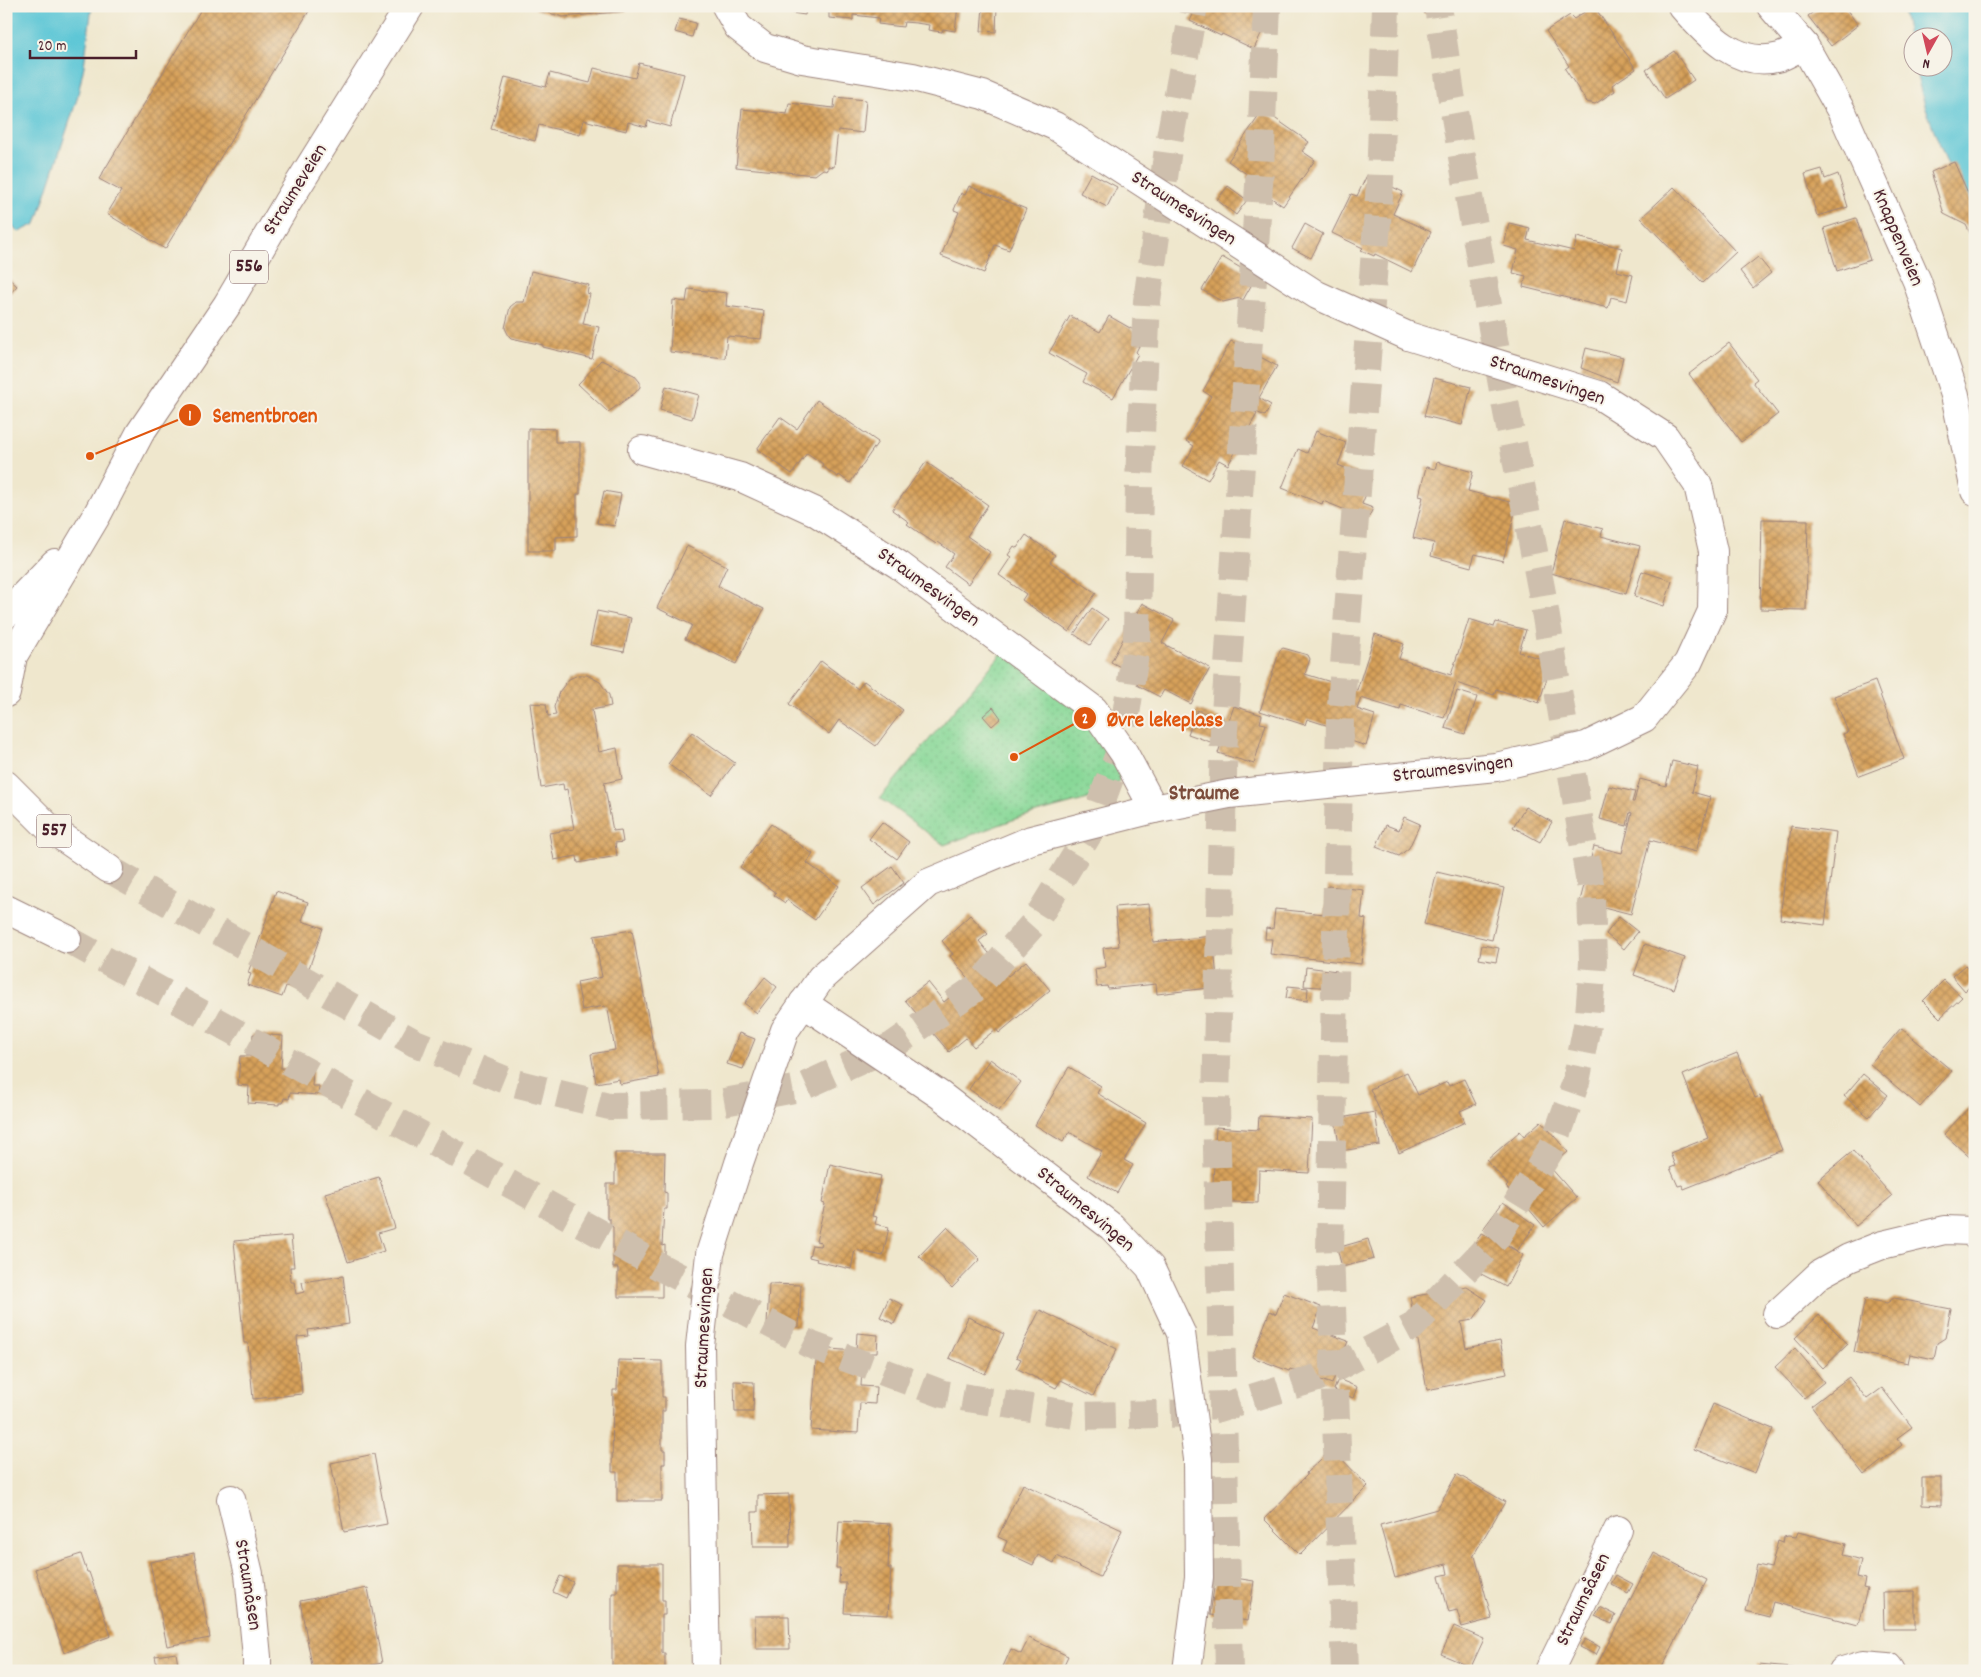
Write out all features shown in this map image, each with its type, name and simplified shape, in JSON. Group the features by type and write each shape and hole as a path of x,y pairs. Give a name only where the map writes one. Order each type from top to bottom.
{"street":[{"name":"Straumeveien","path":"6,693 13,656 89,528 140,433 227,305 287,203 410,6"},
{"name":"Straumesvingen","path":"706,1671 700,1346 710,1254 738,1163 785,1030 821,978 928,882 1031,840 1154,809 1229,794 1496,767 1586,746 1644,718 1688,664 1712,611 1713,551 1698,485 1665,437 1598,395 1408,336 1317,295 1055,126 983,95 913,76 802,58 765,48 738,27 726,6"},
{"path":"1682,6 1704,32 1724,47 1754,59 1779,57 1804,45"},
{"name":"Knappenveien","path":"1771,6 1804,45 1843,114 1917,281 1955,395 1975,491"},
{"name":"Straumesvingen","path":"642,450 740,476 814,511 899,565 1094,710 1124,753 1154,809"},
{"name":"Straumeveien","path":"6,614 89,528"},
{"name":"557","path":"6,785 48,827 109,869"},
{"path":"6,909 67,938"},
{"name":"Straumesvingen","path":"804,1003 940,1095 1112,1227 1150,1267 1181,1333 1198,1459 1199,1577 1187,1671"},
{"path":"1777,1314 1820,1274 1849,1258 1882,1246 1945,1230 1972,1231 1975,1235"},
{"name":"Straumåsen","path":"231,1499 249,1574 257,1671"},
{"name":"Straumsåsen","path":"1549,1671 1618,1530"},
{"path":"1843,1671 1863,1665 1888,1667 1891,1671"}],"green space":[{"path":"1003,652 1074,704 1122,772 1114,792 1018,818 944,845 880,798"}],"water":[{"path":"6,6 92,6 84,66 77,99 36,224 19,232 11,225 6,230"},
{"path":"1902,6 1975,6 1975,222 1933,128 1918,78 1954,78 1954,28 1906,28"}],"building":[{"path":"203,6 312,6 165,249 107,214 121,191 99,179"},
{"path":"536,6 628,6 627,11 563,17 535,9"},
{"path":"793,6 958,6 955,31 943,29 942,32 928,30 929,25 916,23 904,22 903,27 878,24 879,18 853,15 853,20 829,18 829,12 806,9 805,15 792,13"},
{"path":"983,6 997,6 996,32 981,31"},
{"path":"1197,6 1259,6 1271,12 1254,49 1190,21"},
{"path":"1420,6 1438,6 1425,14"},
{"path":"1593,6 1636,69 1612,85 1615,91 1595,104 1587,102 1565,69 1569,66 1546,31 1570,15 1574,19"},
{"path":"1821,6 1844,6 1858,25 1831,46 1808,16"},
{"path":"679,19 696,23 692,37 675,32"},
{"path":"1674,51 1694,80 1665,99 1646,70"},
{"path":"639,63 684,74 670,127 648,121 646,127 628,122 626,131 584,120 580,135 539,125 535,141 491,129 505,77 546,87 550,73 590,83 594,68 635,78"},
{"path":"835,97 866,100 863,133 838,130 834,167 828,166 828,170 823,169 815,175 736,167 742,109 787,114 789,103 834,108"},
{"path":"1263,110 1309,142 1302,151 1315,160 1283,206 1254,186 1256,184 1246,177 1248,175 1228,161"},
{"path":"1954,162 1975,208 1975,243 1966,225 1944,214 1931,172"},
{"path":"1822,169 1825,179 1838,174 1848,207 1817,216 1805,174"},
{"path":"1091,173 1117,187 1107,207 1080,193"},
{"path":"1367,175 1403,192 1393,214 1431,232 1412,272 1375,254 1374,256 1361,250 1363,248 1332,233 1351,194 1357,196"},
{"path":"969,186 1026,209 1009,250 995,245 984,273 941,256 959,212 954,210 961,193 965,195"},
{"path":"1228,186 1247,200 1236,215 1217,200"},
{"path":"1674,187 1736,252 1703,283 1641,218"},
{"path":"1856,218 1870,260 1837,271 1824,228"},
{"path":"1509,223 1530,228 1527,240 1574,251 1577,237 1622,248 1617,271 1633,275 1627,301 1611,297 1608,308 1523,287 1526,276 1513,273 1518,250 1504,246"},
{"path":"1305,224 1323,234 1311,258 1292,248"},
{"path":"1222,257 1256,277 1243,300 1240,298 1223,302 1202,290"},
{"path":"1758,257 1771,273 1753,288 1740,271"},
{"path":"531,271 589,285 587,293 590,294 583,324 599,327 592,359 543,347 543,345 509,336 505,328 510,307 516,302 524,302"},
{"path":"6,276 17,286 6,298"},
{"path":"688,289 727,293 726,306 764,311 761,339 727,336 725,358 670,352 673,300 686,302"},
{"path":"1070,316 1100,332 1109,316 1144,336 1136,352 1138,354 1113,398 1083,382 1087,374 1049,353"},
{"path":"1231,341 1277,366 1259,398 1271,405 1265,416 1252,410 1257,414 1228,465 1219,460 1208,480 1183,466 1194,446 1186,441 1211,396 1203,391"},
{"path":"1729,343 1757,379 1753,382 1778,414 1741,442 1689,374"},
{"path":"1586,348 1623,357 1617,382 1581,368"},
{"path":"601,360 634,375 640,382 640,387 635,393 608,412 578,384"},
{"path":"1434,378 1471,387 1462,425 1424,416"},
{"path":"666,386 699,395 692,419 660,410"},
{"path":"817,400 878,442 850,483 822,466 823,464 807,453 792,474 757,449 780,417 797,429"},
{"path":"528,428 555,429 555,442 580,442 580,494 577,494 577,536 556,537 556,551 528,551"},
{"path":"1316,431 1346,443 1338,465 1372,479 1362,504 1373,508 1369,517 1359,512 1358,515 1323,501 1322,504 1282,488 1298,449 1307,453"},
{"path":"926,462 988,505 967,536 990,552 968,584 945,567 954,554 938,542 936,544 921,534 907,524 909,522 892,510"},
{"path":"1437,462 1473,472 1468,491 1517,504 1503,561 1475,554 1471,567 1431,556 1434,543 1413,538 1423,497 1419,496 1426,467 1435,469"},
{"path":"604,491 621,494 615,526 597,523"},
{"path":"1565,519 1603,529 1601,536 1640,546 1626,594 1551,573"},
{"path":"1762,519 1808,520 1806,610 1760,609"},
{"path":"1026,535 1055,555 1050,562 1096,593 1069,632 1022,600 1026,594 999,575 1011,557 1008,555 1014,546 1017,548"},
{"path":"687,546 727,566 718,586 764,609 736,664 685,639 692,625 657,608"},
{"path":"1642,571 1672,581 1664,606 1634,596"},
{"path":"1142,603 1174,620 1162,643 1210,668 1191,704 1164,690 1160,697 1137,685 1141,678 1111,662"},
{"path":"1092,608 1108,619 1090,645 1074,634"},
{"path":"597,611 631,618 624,652 590,645"},
{"path":"1469,619 1494,627 1496,622 1526,630 1519,652 1552,662 1539,703 1496,689 1494,695 1456,683 1444,718 1401,705 1400,710 1361,698 1357,709 1375,715 1366,746 1345,739 1348,732 1307,719 1305,725 1260,711 1280,650 1283,648 1308,655 1310,659 1305,674 1357,690 1375,634 1404,644 1399,659 1451,675"},
{"path":"821,661 858,689 864,681 903,710 876,746 839,720 829,734 789,704"},
{"path":"578,675 587,675 600,682 609,695 611,706 592,710 599,752 617,748 622,779 604,783 613,831 621,830 623,842 615,843 617,856 578,863 577,856 554,860 549,833 574,829 567,789 564,790 563,784 541,788 530,703 546,704 548,716 556,715 554,707 559,692 569,679"},
{"path":"1875,681 1904,759 1859,776 1843,734 1848,732 1834,696"},
{"path":"1457,691 1477,697 1465,734 1445,728"},
{"path":"1234,706 1262,715 1260,723 1266,724 1254,764 1218,753"},
{"path":"993,707 1001,718 992,726 983,716"},
{"path":"1197,710 1228,721 1219,745 1188,734"},
{"path":"692,732 735,763 711,795 668,764"},
{"path":"1672,761 1698,767 1692,792 1710,797 1696,852 1650,840 1631,914 1580,901 1594,846 1622,853 1632,813 1630,812 1627,826 1600,819 1609,786 1635,792 1632,802 1634,802 1640,779 1666,786"},
{"path":"1525,807 1552,822 1540,842 1513,827"},
{"path":"1404,817 1420,824 1409,848 1399,856 1376,847 1386,825 1399,830"},
{"path":"882,822 909,842 897,859 869,839"},
{"path":"771,824 813,854 807,863 839,886 815,920 787,900 785,903 774,895 776,893 740,867"},
{"path":"1791,826 1836,832 1825,925 1780,919"},
{"path":"892,866 904,883 874,905 862,888"},
{"path":"1437,872 1504,888 1492,940 1424,924"},
{"path":"1328,886 1364,890 1361,918 1366,919 1361,964 1270,954 1272,939 1265,939 1266,928 1273,929 1275,909 1325,914"},
{"path":"276,891 308,902 302,921 323,928 301,991 286,986 282,997 247,985 251,974 248,973"},
{"path":"1149,904 1153,942 1213,936 1217,979 1208,980 1209,988 1157,994 1156,984 1108,989 1107,986 1097,987 1095,969 1106,967 1103,948 1119,946 1115,907"},
{"path":"970,915 988,934 979,941 1008,976 1026,961 1050,990 999,1033 996,1029 974,1047 966,1038 949,1052 905,1000 928,982 944,1002 970,981 950,956 953,954 942,941"},
{"path":"1619,917 1638,932 1624,949 1606,934"},
{"path":"632,930 659,1077 620,1084 619,1079 596,1083 591,1054 615,1050 608,1010 606,1011 605,1006 582,1010 577,982 602,977 594,936"},
{"path":"1645,944 1685,958 1674,989 1634,975"},
{"path":"1482,945 1499,948 1496,962 1479,959"},
{"path":"1965,965 1975,975 1975,982 1965,991 1952,976"},
{"path":"1306,967 1337,971 1335,988 1304,986"},
{"path":"765,977 777,987 757,1013 744,1003"},
{"path":"1944,980 1962,997 1940,1018 1923,1001"},
{"path":"1288,986 1308,988 1307,1001 1286,998"},
{"path":"1901,1028 1952,1071 1920,1107 1870,1064"},
{"path":"739,1033 755,1039 743,1069 727,1064"},
{"path":"253,1034 283,1036 281,1068 313,1070 312,1086 319,1086 318,1095 290,1093 289,1099 284,1098 283,1103 279,1103 279,1105 248,1103 249,1086 238,1085 240,1056 251,1056"},
{"path":"1737,1053 1755,1098 1760,1096 1782,1150 1684,1189 1682,1185 1678,1186 1670,1168 1675,1166 1670,1153 1708,1138 1683,1075"},
{"path":"990,1059 1021,1082 999,1111 969,1089"},
{"path":"1069,1067 1101,1086 1097,1093 1146,1123 1124,1160 1133,1165 1117,1193 1088,1176 1102,1151 1069,1132 1063,1142 1035,1125"},
{"path":"1407,1072 1418,1095 1447,1082 1449,1086 1464,1079 1476,1104 1460,1111 1465,1122 1399,1153 1370,1089"},
{"path":"1863,1074 1888,1095 1869,1117 1844,1096"},
{"path":"1975,1101 1975,1162 1944,1134"},
{"path":"1375,1112 1380,1145 1340,1151 1335,1119"},
{"path":"1259,1116 1312,1119 1309,1173 1259,1170 1258,1203 1212,1201 1216,1127 1258,1130"},
{"path":"1541,1121 1568,1152 1550,1167 1577,1198 1544,1227 1517,1195 1515,1197 1506,1187 1508,1185 1487,1160 1520,1131 1524,1136"},
{"path":"1853,1151 1892,1196 1856,1226 1818,1180"},
{"path":"615,1153 665,1153 664,1192 667,1193 667,1209 664,1209 662,1246 665,1245 665,1260 662,1260 662,1297 618,1297 618,1268 613,1268 613,1227 610,1225 610,1219 607,1219 607,1184 615,1184"},
{"path":"830,1164 881,1176 872,1216 877,1217 875,1224 889,1227 883,1256 855,1250 851,1269 816,1261 817,1259 809,1257 812,1245 820,1246 821,1242 816,1241 825,1204 822,1203"},
{"path":"379,1177 395,1228 378,1233 384,1251 348,1262 325,1193"},
{"path":"1503,1202 1535,1225 1517,1251 1483,1229"},
{"path":"947,1227 980,1259 952,1288 919,1256"},
{"path":"1481,1233 1523,1255 1506,1287 1464,1265"},
{"path":"291,1236 294,1267 290,1267 291,1282 294,1282 296,1294 304,1292 302,1282 343,1276 349,1324 308,1330 309,1336 297,1337 302,1394 253,1399 248,1343 244,1343 234,1241"},
{"path":"1368,1239 1374,1259 1342,1267 1337,1248"},
{"path":"769,1284 801,1285 799,1327 767,1325"},
{"path":"1467,1287 1487,1300 1473,1320 1461,1322 1466,1348 1500,1341 1507,1374 1427,1390 1410,1297"},
{"path":"1284,1293 1321,1307 1313,1328 1348,1341 1332,1384 1252,1357 1270,1311 1276,1314"},
{"path":"889,1298 903,1305 894,1324 880,1317"},
{"path":"1894,1298 1951,1309 1945,1338 1937,1343 1934,1359 1910,1354 1908,1363 1854,1352 1865,1299 1887,1303"},
{"path":"1040,1310 1117,1349 1093,1396 1061,1380 1056,1388 1016,1368 1021,1359 1016,1357"},
{"path":"1819,1315 1848,1344 1823,1368 1795,1338"},
{"path":"968,1317 1004,1334 985,1374 949,1358"},
{"path":"857,1333 878,1335 877,1353 863,1353 861,1386 876,1387 875,1404 860,1403 858,1433 811,1430 817,1348 856,1351"},
{"path":"1795,1348 1824,1382 1804,1398 1775,1367"},
{"path":"618,1360 662,1361 662,1397 665,1397 665,1411 662,1411 662,1450 665,1450 665,1464 662,1464 662,1501 617,1501 617,1472 612,1472 613,1390 617,1390"},
{"path":"1849,1377 1867,1399 1882,1388 1912,1427 1897,1438 1902,1445 1864,1475 1811,1406"},
{"path":"1338,1379 1357,1387 1353,1398 1334,1390"},
{"path":"734,1381 754,1382 753,1412 735,1412"},
{"path":"1713,1404 1773,1429 1755,1473 1694,1449"},
{"path":"1332,1449 1368,1486 1300,1555 1264,1519 1307,1475 1306,1473"},
{"path":"374,1454 387,1524 344,1532 331,1463"},
{"path":"1457,1474 1505,1502 1473,1556 1475,1556 1492,1619 1462,1627 1457,1610 1449,1612 1439,1576 1448,1574 1446,1564 1395,1578 1380,1525 1437,1509"},
{"path":"1922,1478 1941,1478 1941,1506 1922,1505"},
{"path":"1023,1484 1122,1530 1100,1577 1057,1556 1054,1563 1038,1555 1033,1565 1003,1551 1007,1541 998,1537"},
{"path":"789,1494 790,1547 753,1547 752,1512 758,1512 758,1495"},
{"path":"839,1521 890,1524 888,1568 891,1568 888,1615 844,1613 846,1583 839,1583 840,1568 836,1568"},
{"path":"1798,1532 1846,1544 1843,1555 1861,1560 1857,1577 1865,1579 1863,1588 1867,1589 1858,1625 1773,1602 1769,1617 1746,1611 1757,1565 1771,1568 1778,1541 1783,1543 1784,1537 1796,1537"},
{"path":"194,1553 210,1638 167,1646 150,1562"},
{"path":"1654,1553 1707,1580 1660,1671 1594,1671"},
{"path":"81,1554 111,1636 64,1653 35,1569"},
{"path":"617,1564 662,1564 662,1600 665,1600 665,1615 662,1615 662,1653 665,1653 665,1668 662,1668 662,1671 612,1671 612,1593 617,1593"},
{"path":"1216,1575 1254,1581 1248,1621 1210,1615"},
{"path":"1616,1575 1633,1584 1628,1593 1611,1584"},
{"path":"560,1576 573,1582 566,1598 553,1592"},
{"path":"368,1588 382,1663 342,1671 313,1671 300,1601"},
{"path":"1915,1591 1915,1629 1884,1629 1883,1592"},
{"path":"1600,1607 1616,1615 1612,1624 1595,1616"},
{"path":"755,1616 789,1616 790,1649 756,1649"},
{"path":"1454,1626 1484,1639 1471,1667 1441,1654"},
{"path":"1029,1638 1068,1656 1061,1671 1001,1671 1011,1649 1021,1654"},
{"path":"1585,1639 1600,1647 1596,1655 1580,1647"},
{"path":"176,1653 179,1671 158,1671 155,1656"},
{"path":"1759,1665 1800,1669 1800,1671 1759,1671"}],"tunnel":[{"path":"109,869 415,1043 510,1082 609,1106 714,1104 800,1088 892,1046 977,987 1035,922 1091,830 1121,748 1137,641 1139,480 1147,301 1168,149 1194,6"},
{"path":"1229,1671 1216,1105 1224,729 1260,169 1267,6"},
{"path":"1345,1671 1330,1251 1340,719 1380,183 1386,6"},
{"path":"67,939 662,1268 811,1345 943,1394 1081,1416 1202,1413 1317,1378 1412,1327 1495,1239 1554,1144 1576,1082 1589,1015 1593,962 1591,890 1542,593 1505,402 1451,94 1438,6"}],"place":[{"name":"Sementbroen","path":"90,456"},
{"name":"Øvre lekeplass","path":"1014,757"}],"district":[{"name":"Straume","path":"1204,794"}]}
